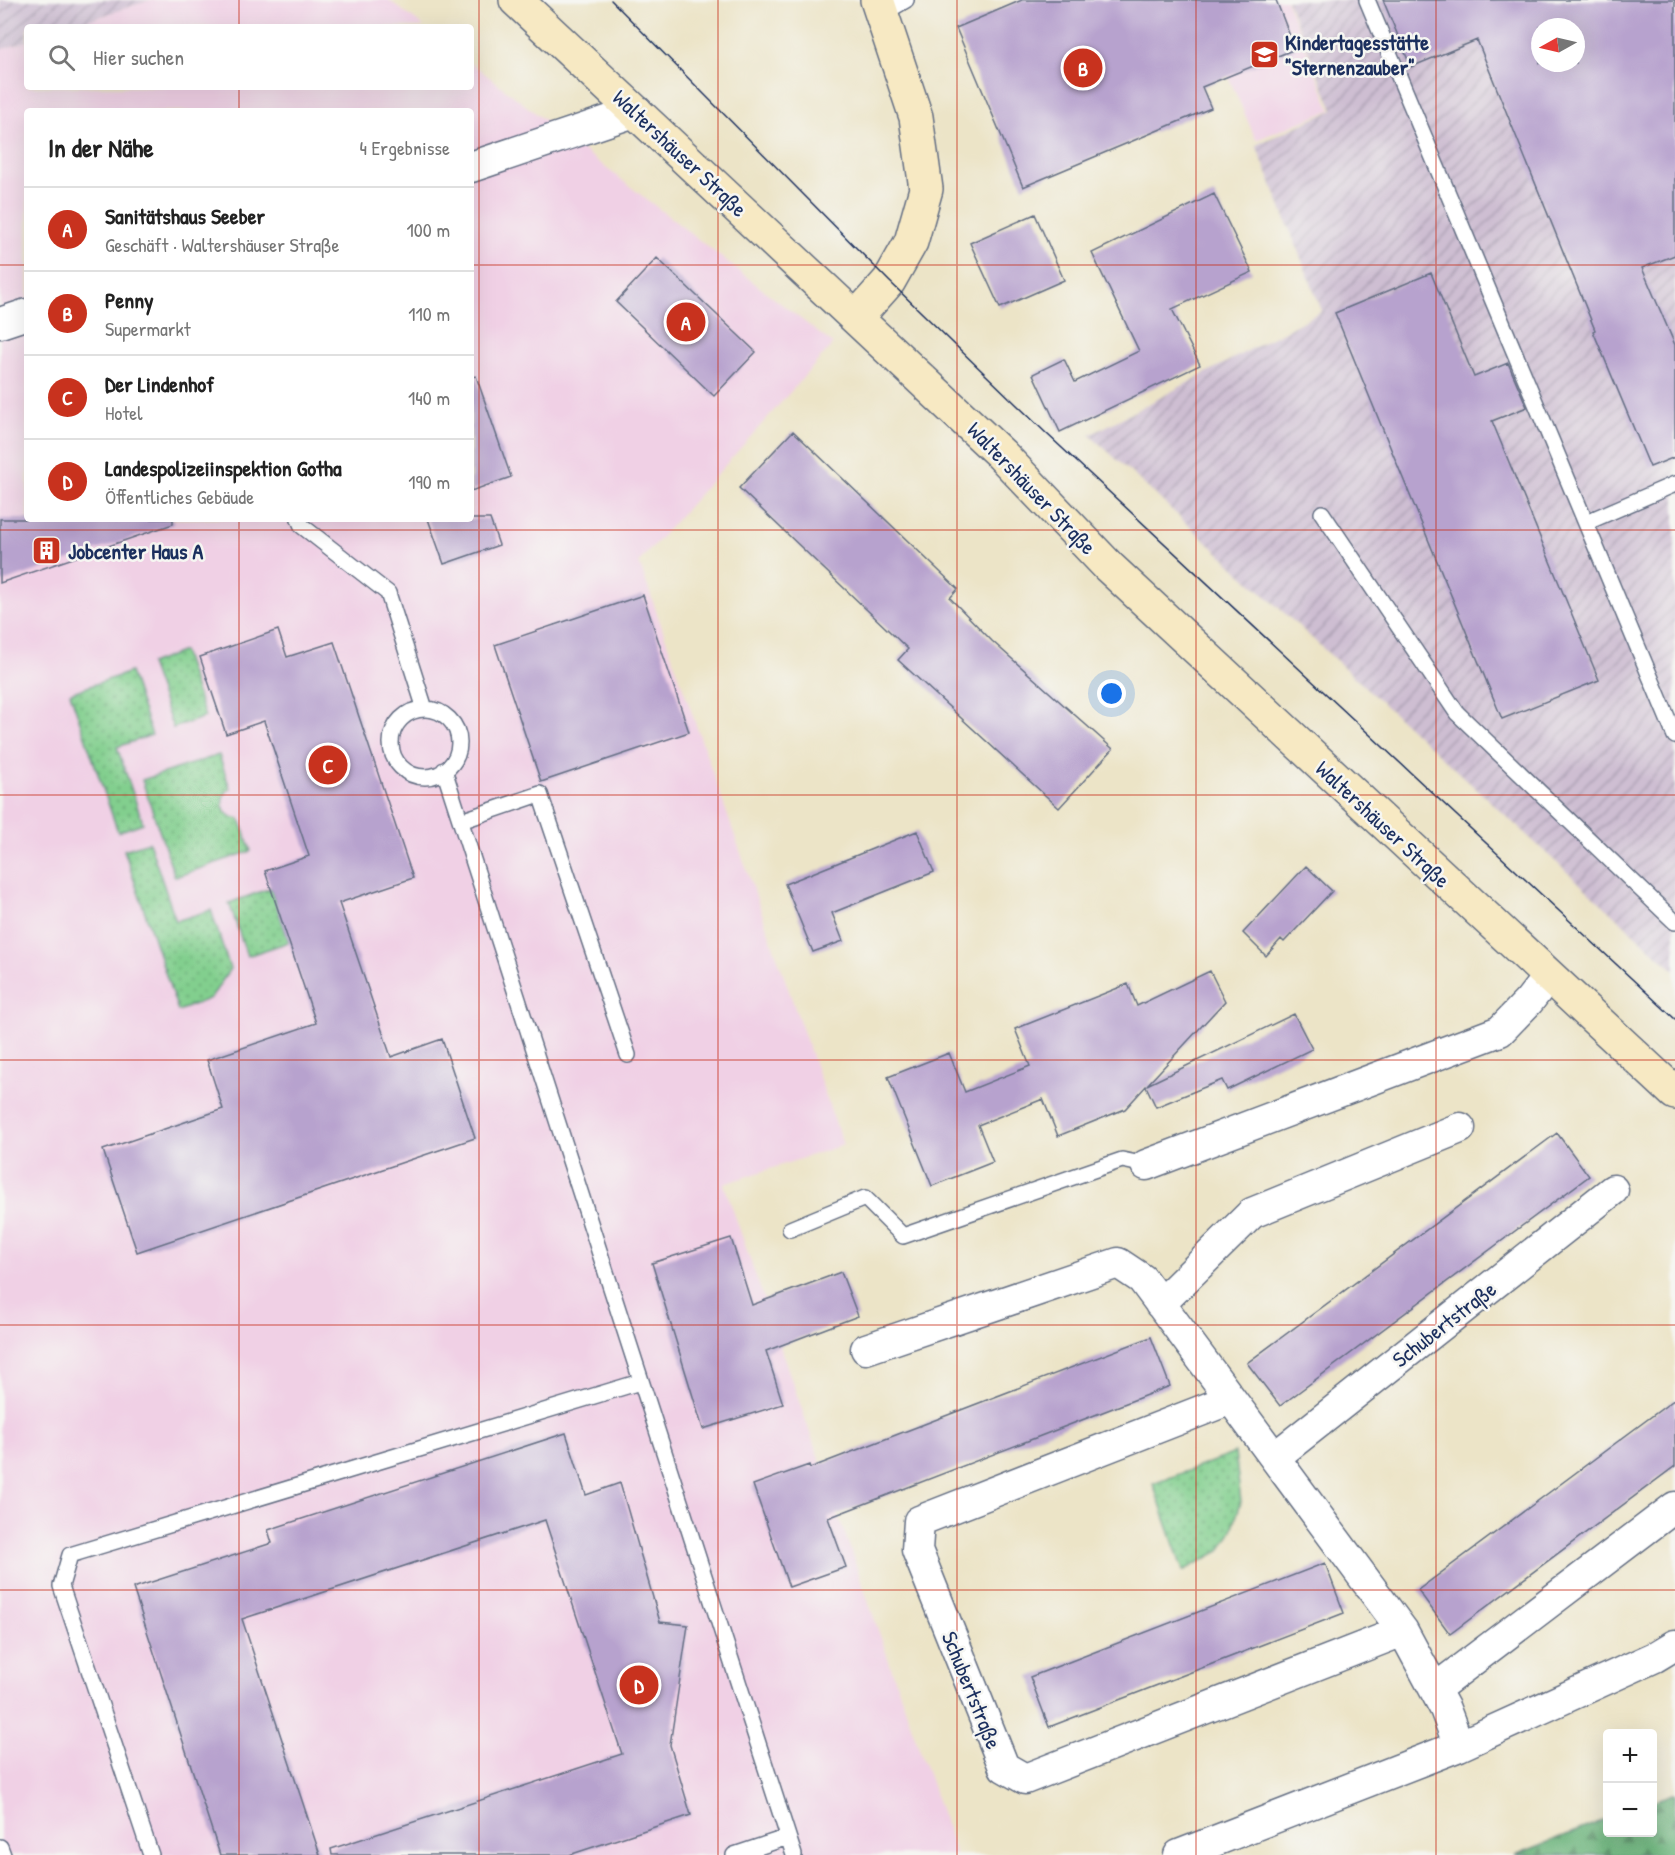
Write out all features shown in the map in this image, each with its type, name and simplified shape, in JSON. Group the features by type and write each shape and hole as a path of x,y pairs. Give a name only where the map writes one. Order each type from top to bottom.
{"main road":[{"name":"Waltershäuser Straße","path":"516,0 1001,454 1109,567 1487,921 1549,975 1675,1093"},
{"path":"856,318 889,281 911,242 926,189 916,117 888,5"}],"street":[{"path":"474,166 637,111"},
{"path":"0,323 24,315"},
{"path":"1146,1165 1500,1031 1529,1001 1549,975"},
{"path":"1160,1304 1252,1213 1460,1128"},
{"name":"Schubertstraße","path":"1275,1457 1613,1190"},
{"path":"866,1349 1118,1263 1142,1279 1403,1631 1435,1689 1459,1746"},
{"name":"Schubertstraße","path":"1231,1399 919,1521 917,1550 1004,1767 1025,1779 1403,1631"},
{"path":"1435,1689 1675,1507"},
{"path":"1179,1855 1459,1746 1655,1657 1675,1645"}],"lane":[{"path":"1367,0 1675,736"},
{"path":"1587,522 1675,484"},
{"path":"1322,513 1457,713 1675,922"},
{"path":"300,522 302,526 388,593 425,709"},
{"path":"421,708 425,709 440,712 454,724 460,743 454,762 439,775 420,777 402,769 392,754 392,732 403,716 421,708"},
{"path":"444,770 794,1855"},
{"path":"461,821 540,794 628,1055"},
{"path":"790,1228 865,1198 903,1236 1122,1160 1146,1165"},
{"path":"151,1855 61,1586 70,1555 640,1382"},
{"path":"734,1855 788,1837"},
{"path":"0,1847 3,1855"}],"shaded area":[{"path":"0,0 150,0 77,24 24,24 24,42 0,50"},
{"path":"150,0 389,0 420,24 77,24"},
{"name":"Kindertagesstätte \"Sternenzauber\"","path":"1195,0 1286,0 1331,110 1256,140"},
{"path":"1287,0 1675,0 1675,971 1090,435 1322,311 1256,145 1333,110"},
{"path":"24,42 24,90 474,90 474,65 833,344 639,562 843,1145 724,1184 956,1855 0,1855 0,50"}],"green space":[{"path":"183,651 205,717 173,728 150,664"},
{"path":"130,672 152,735 117,747 143,823 118,832 70,693"},
{"path":"219,755 230,788 224,798 223,807 229,815 240,819 251,851 175,877 142,780"},
{"path":"149,842 176,921 211,910 230,969 211,998 178,1011 124,850"},
{"path":"271,888 289,942 247,956 229,903"},
{"path":"1235,1453 1241,1502 1232,1530 1220,1551 1183,1571 1153,1484"},
{"path":"1675,1793 1675,1855 1515,1855 1603,1821 1603,1837 1657,1837 1657,1800"}],"building":[{"path":"1022,0 1276,0 1295,49 1202,87 1211,108 1023,187 956,28"},
{"path":"1383,0 1675,0 1675,255 1642,268 1675,345 1675,457 1650,467 1477,40 1411,67"},
{"path":"1214,194 1252,272 1172,309 1200,365 1060,432 1033,374 1064,359 1075,382 1139,351 1092,253"},
{"path":"1035,214 1064,280 1000,308 970,243"},
{"path":"657,258 756,352 714,396 616,302"},
{"path":"1431,273 1474,377 1508,363 1527,407 1492,421 1599,680 1502,719 1335,313"},
{"path":"474,376 476,376 511,477 474,490"},
{"path":"793,431 958,589 950,598 992,641 1113,749 1059,808 898,660 908,649 739,488"},
{"name":"Jobcenter Haus A","path":"0,519 24,519 24,522 173,522 173,524 0,583"},
{"path":"474,519 490,519 499,545 444,564 429,522 474,522"},
{"path":"643,595 689,732 541,782 495,645"},
{"path":"278,630 287,657 334,642 413,878 339,903 391,1057 442,1039 475,1138 137,1252 103,1150 223,1109 207,1060 316,1023 265,871 309,856 264,721 226,734 200,657"},
{"path":"917,831 934,872 832,913 843,941 813,952 785,884"},
{"path":"1306,866 1332,891 1284,942 1281,939 1266,956 1243,933"},
{"path":"1210,971 1225,1001 1147,1085 1294,1014 1312,1049 1227,1090 1222,1080 1156,1107 1146,1086 1125,1109 1058,1136 1043,1099 978,1125 993,1162 932,1186 888,1077 949,1053 965,1092 1030,1066 1015,1029 1128,984 1137,1006"},
{"path":"1557,1133 1589,1176 1280,1406 1247,1363"},
{"path":"731,1238 752,1305 841,1272 858,1316 766,1351 783,1404 703,1429 652,1263"},
{"path":"1151,1337 1170,1386 828,1518 846,1567 789,1587 753,1485 809,1465 810,1468"},
{"path":"1675,1399 1675,1466 1450,1634 1418,1590"},
{"path":"566,1433 586,1495 620,1483 660,1622 688,1625 670,1745 691,1815 569,1855 332,1855 331,1849 622,1754 545,1520 242,1619 320,1855 220,1855 133,1588 272,1543 268,1530"},
{"path":"1325,1563 1344,1613 1049,1727 1030,1677"}],"tram line":[{"path":"611,0 889,281 1047,434 1675,1019"}],"place":[{"name":"Kindertagesstätte \"Sternenzauber\"","path":"1264,55"},
{"name":"Penny","path":"1083,68"},
{"name":"Sanitätshaus Seeber","path":"686,322"},
{"name":"Jobcenter Haus A","path":"47,551"},
{"name":"Der Lindenhof","path":"328,765"},
{"name":"Landespolizeiinspektion Gotha","path":"639,1685"}]}
